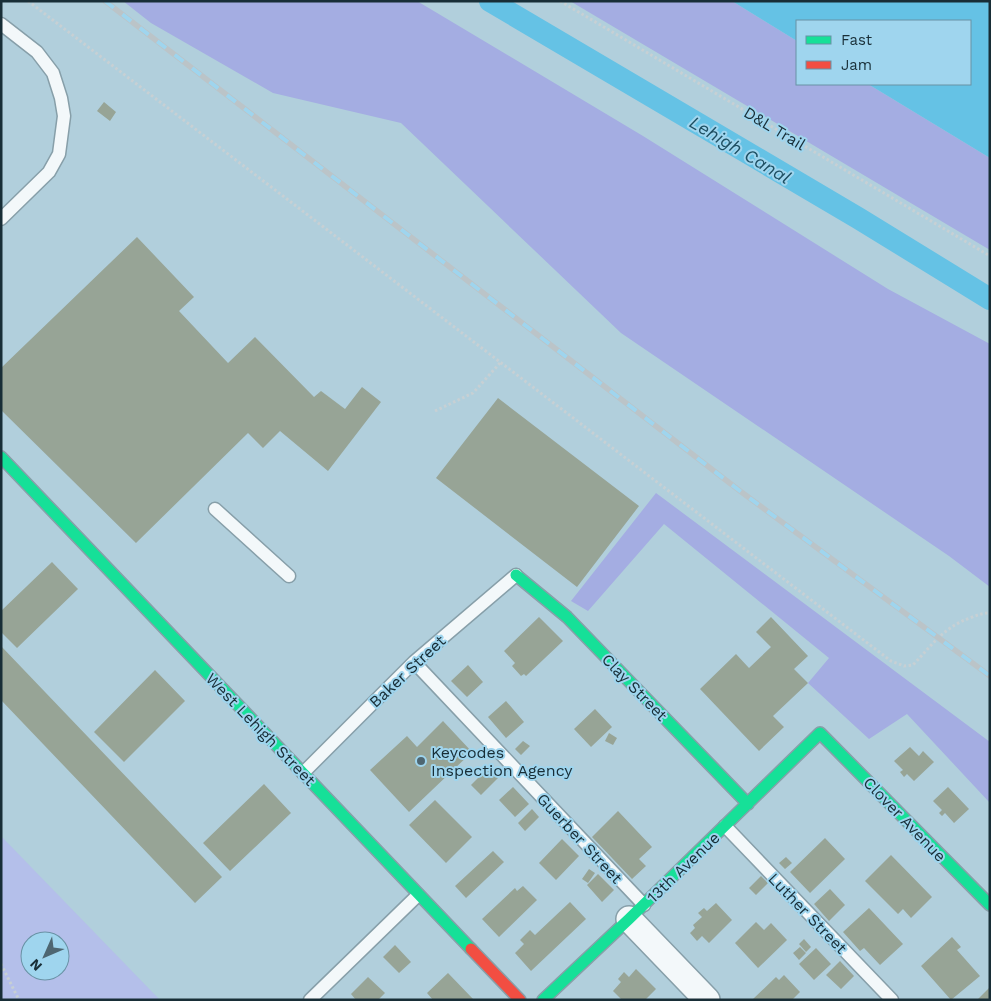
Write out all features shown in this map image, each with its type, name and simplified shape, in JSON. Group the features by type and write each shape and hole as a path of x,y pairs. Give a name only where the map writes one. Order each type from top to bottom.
{"street":[{"name":"West Lehigh Street","path":"3,463 520,1000"},
{"name":"Clay Street","path":"516,575 568,618 748,804"},
{"name":"13th Avenue","path":"543,1000 820,733"},
{"name":"Clover Avenue","path":"820,733 990,905"},
{"path":"636,912 707,1000"}],"lane":[{"path":"1,24 37,52 52,74 61,98 64,116 59,154 49,172 1,219"},
{"path":"215,509 289,576"},
{"name":"Baker Street","path":"302,772 414,662 516,575"},
{"name":"Guerber Street","path":"414,662 636,912"},
{"name":"Luther Street","path":"725,826 892,1000"},
{"path":"310,1000 418,895"}],"path":[{"path":"28,1 892,661 904,666 913,666 947,628 962,620 990,613"},
{"name":"D&L Trail","path":"560,1 990,256"},
{"path":"435,411 473,393 500,362"},
{"path":"1,964 19,1000"}],"shaded area":[{"path":"123,1 417,1 643,136 888,289 990,344 990,587 949,556 621,333 401,123 273,93 151,23"},
{"path":"570,1 732,1 796,40 796,85 870,85 990,158 990,250"},
{"path":"732,1 990,1 990,158 870,85 971,85 971,20 796,20 796,40"},
{"path":"656,493 990,742 990,803 907,714 869,739 808,683 829,658 664,524 588,611 571,601"},
{"path":"1,836 160,1000 1,1000"}],"building":[{"path":"104,102 116,112 110,121 97,111"},
{"path":"137,237 194,297 179,311 228,363 255,337 314,397 321,391 345,409 362,387 381,402 328,471 280,431 263,448 248,433 136,543 1,410 1,368"},
{"path":"498,398 639,506 577,587 436,478"},
{"path":"52,562 78,589 17,648 1,632 1,611"},
{"path":"539,617 563,641 526,676 524,674 521,676 512,666 515,663 504,651"},
{"path":"771,617 808,656 794,669 808,683 773,716 784,727 759,751 700,689 736,654 749,668 771,647 756,632"},
{"path":"1,646 222,877 195,903 1,700"},
{"path":"468,665 483,682 467,697 451,681"},
{"path":"155,670 185,701 124,762 94,732"},
{"path":"506,701 524,722 506,738 488,717"},
{"path":"595,709 612,727 591,747 574,729"},
{"name":"Keycodes Inspection Agency","path":"443,721 472,752 409,812 370,770 407,736 417,747"},
{"path":"609,733 617,738 613,745 605,741"},
{"path":"523,741 530,746 521,755 515,749"},
{"path":"910,747 919,756 923,751 934,762 914,781 907,774 904,777 900,772 903,770 894,761"},
{"path":"488,768 498,778 481,795 471,785"},
{"path":"264,784 291,813 230,871 203,843"},
{"path":"513,787 529,804 515,817 499,800"},
{"path":"948,787 969,809 954,823 945,813 942,816 939,813 942,810 933,801"},
{"path":"435,800 472,837 446,863 409,825"},
{"path":"532,809 539,817 525,831 518,823"},
{"path":"618,811 652,847 639,859 646,866 632,879 592,837"},
{"path":"825,838 845,859 810,893 790,872"},
{"path":"562,839 579,856 556,880 539,863"},
{"path":"493,851 504,862 466,898 455,886"},
{"path":"891,855 932,897 911,918 903,909 898,914 865,881"},
{"path":"786,857 792,863 785,869 779,863"},
{"path":"589,869 595,873 588,883 582,879"},
{"path":"598,874 614,890 602,902 587,885"},
{"path":"761,876 768,883 756,895 749,888"},
{"path":"523,886 537,900 499,937 482,919 515,888 517,891"},
{"path":"830,889 845,905 829,921 814,904"},
{"path":"570,902 586,919 531,971 515,953 524,944 520,940 530,930 535,935"},
{"path":"716,903 732,920 709,943 702,936 697,941 690,933 695,928 693,925 702,917 698,913 704,908 707,911"},
{"path":"869,908 903,944 880,965 864,948 860,951 843,932"},
{"path":"756,922 764,930 771,923 787,940 758,968 735,943"},
{"path":"952,937 961,947 957,950 980,976 951,1000 921,966"},
{"path":"804,939 811,947 806,952 799,944"},
{"path":"395,945 411,962 399,973 383,957"},
{"path":"800,947 806,953 799,960 793,953"},
{"path":"816,948 831,964 814,980 799,964"},
{"path":"840,961 854,976 841,989 826,975"},
{"path":"636,969 656,989 645,1000 620,1000 613,991 621,982 618,979 624,972 629,977"},
{"path":"448,973 474,1000 433,1000 427,993"},
{"path":"784,975 800,992 792,1000 753,999 776,977 779,980"},
{"path":"368,977 385,993 378,1000 356,1000 351,994"},
{"path":"990,987 990,1000 977,1000"}],"waterway":[{"name":"Lehigh Canal","path":"490,1 858,218 990,299"}],"railway":[{"path":"105,1 740,491 990,676"}],"traffic: fast":[{"path":"1,457 471,949"},
{"path":"516,575 567,617 748,804"},
{"path":"543,1000 820,733 990,905"}],"traffic: jam":[{"path":"471,949 520,1000"}],"place":[{"name":"Keycodes Inspection Agency","path":"421,761"}]}
